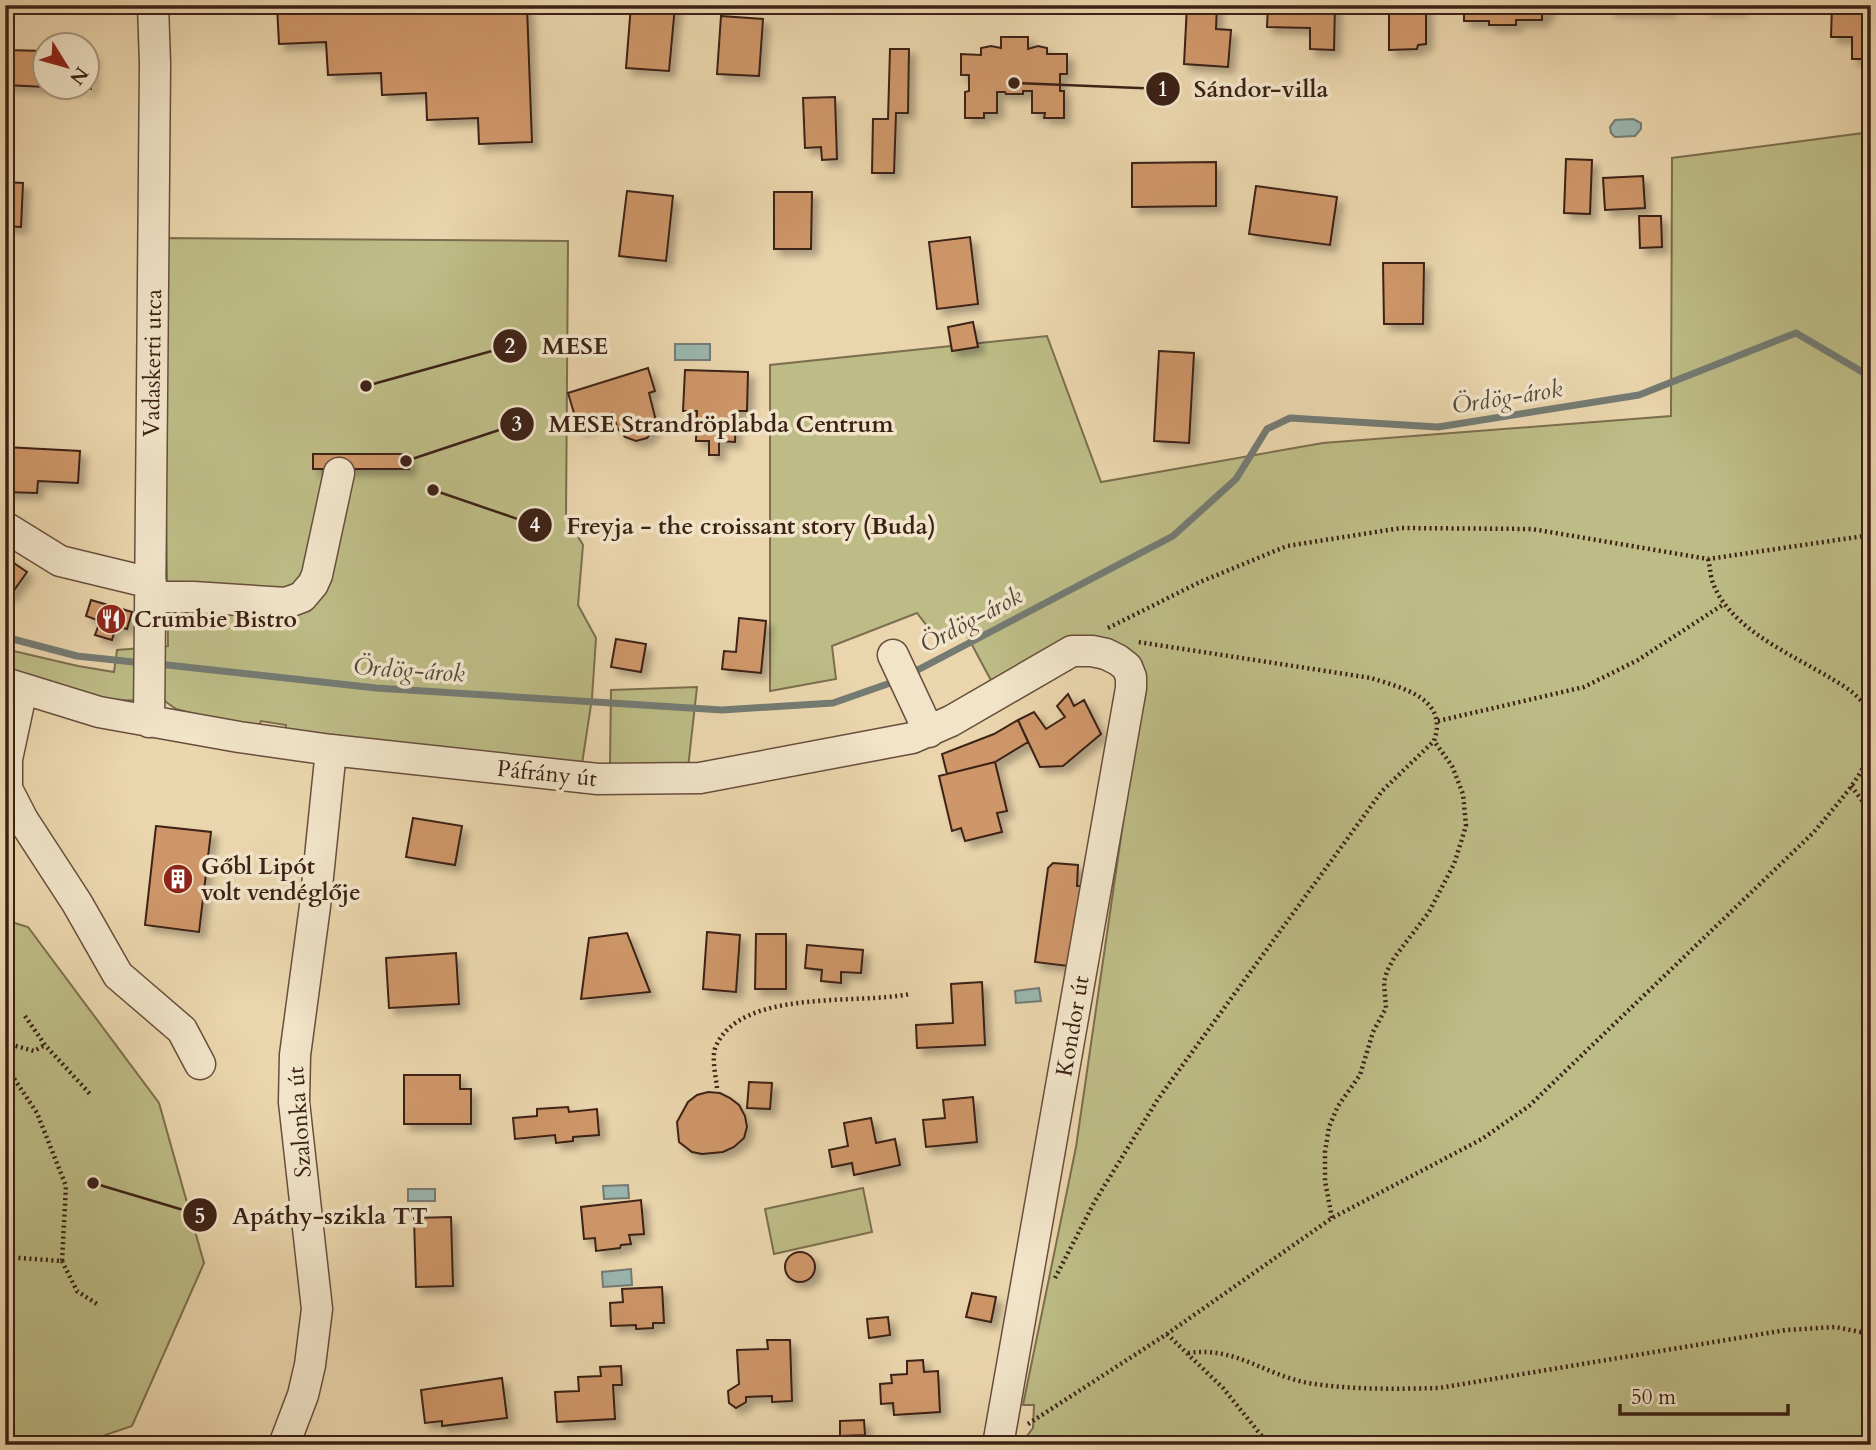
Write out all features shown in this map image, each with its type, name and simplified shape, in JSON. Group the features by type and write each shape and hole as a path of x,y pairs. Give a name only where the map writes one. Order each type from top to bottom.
{"street":[{"name":"Vadaskerti utca","path":"149,709 155,78 153,5"},
{"path":"5,527 60,561 151,590 193,597 286,603 302,597 317,575 340,473"},
{"name":"Páfrány út","path":"14,686 99,712 149,709 331,750 598,779 700,778 882,744 929,732 998,696 1072,651"},
{"name":"Kondor út","path":"1009,1438 1131,688 1127,667 1118,660 1092,651 1072,651"},
{"path":"893,655 929,732"},
{"path":"14,686 6,789 118,975 182,1030 200,1064"},
{"name":"Szalonka út","path":"284,1445 303,1395 317,1309 294,1102 295,1055 331,750"},
{"path":"265,1445 278,1414 302,1313 315,1286"}],"path":[{"path":"1105,629 1200,582 1287,546 1401,528 1532,529 1709,559 1871,535"},
{"path":"1709,559 1713,582 1724,604 1760,636 1849,689 1867,707 1871,716"},
{"path":"1438,721 1584,687 1638,660 1724,604"},
{"path":"1053,1282 1095,1201 1158,1100 1382,791 1434,741 1438,721 1424,701 1408,690 1371,678 1133,642"},
{"path":"1332,1218 1325,1181 1325,1152 1329,1127 1338,1106 1360,1075 1373,1032 1386,1008 1384,982 1387,971 1429,912 1454,864 1466,826 1463,794 1452,766 1434,741"},
{"path":"1009,1438 1055,1404 1167,1334 1332,1218 1482,1139 1529,1107 1814,832 1852,786 1871,751"},
{"path":"1852,786 1871,812"},
{"path":"717,1088 715,1047 727,1031 748,1014 780,1005 889,998 910,994"},
{"path":"25,1016 45,1045 91,1096"},
{"path":"5,1043 34,1051 45,1045"},
{"path":"5,1065 37,1113 66,1186 62,1261 77,1291 97,1304"},
{"path":"5,1257 62,1261"},
{"path":"1188,1353 1218,1352 1307,1383 1381,1390 1439,1388 1786,1330 1835,1326 1871,1334"},
{"path":"1167,1334 1231,1397 1269,1445"}],"shaded area":[{"path":"1871,132 1871,1445 1020,1445 1033,1428 1034,1405 1023,1405 1076,1147 1141,699 1119,655 993,684 964,630 937,639 917,613 832,646 836,679 770,691 770,365 1047,336 1101,482 1323,443 1671,416 1672,158"},
{"path":"162,238 568,241 566,516 583,545 578,605 596,638 592,698 582,764 285,733 286,725 261,721 257,730 176,709 162,699 141,701 102,698 5,675 5,649 114,672 117,650 168,646"},
{"path":"697,687 688,768 610,765 611,690"},
{"path":"5,920 28,927 159,1103 204,1263 132,1426 76,1445 5,1445"},
{"path":"863,1188 872,1232 774,1254 765,1209"}],"water":[{"path":"1633,119 1641,123 1641,129 1635,136 1615,137 1611,133 1610,127 1615,120"},
{"path":"675,344 710,344 710,360 675,360"},
{"path":"1039,988 1041,1001 1016,1003 1015,991"},
{"path":"628,1185 629,1198 604,1199 603,1186"},
{"path":"408,1189 435,1189 435,1201 408,1201"},
{"path":"631,1269 632,1285 603,1287 602,1272"}],"building":[{"path":"277,5 472,5 472,9 527,7 532,142 479,144 478,118 427,120 426,93 382,95 381,73 328,75 326,42 279,44"},
{"path":"631,5 675,6 669,71 626,68"},
{"path":"1187,5 1217,5 1216,29 1231,30 1228,67 1184,64"},
{"path":"1268,5 1335,5 1334,50 1310,49 1310,28 1267,27"},
{"path":"1389,5 1426,5 1426,44 1418,45 1417,49 1389,50"},
{"path":"1464,5 1548,5 1548,14 1542,14 1542,20 1516,20 1516,25 1489,25 1489,21 1464,21"},
{"path":"1609,5 1670,5 1670,10 1609,10"},
{"path":"1706,5 1740,5 1740,9 1706,9"},
{"path":"1832,5 1871,5 1871,59 1852,59 1852,37 1831,37"},
{"path":"721,16 763,19 759,76 717,74"},
{"path":"1001,37 1028,37 1028,49 1038,46 1047,48 1047,54 1067,54 1067,74 1060,74 1060,91 1064,91 1064,118 1044,118 1045,113 1032,113 1032,91 1023,91 1023,94 997,92 997,113 984,113 984,118 965,118 965,92 969,91 969,75 961,75 961,54 981,55 981,48 1001,48"},
{"path":"890,49 909,49 908,113 896,113 894,173 872,173 873,119 888,119"},
{"path":"5,50 32,51 32,86 5,85"},
{"path":"835,97 837,159 822,160 821,147 805,148 803,98"},
{"path":"1566,159 1592,160 1590,214 1564,213"},
{"path":"1216,162 1216,206 1132,207 1132,163"},
{"path":"1643,176 1645,208 1605,210 1603,178"},
{"path":"5,182 23,183 21,227 5,226"},
{"path":"1256,186 1337,197 1330,245 1249,234"},
{"path":"627,191 673,196 666,261 619,256"},
{"path":"774,192 812,192 811,249 774,249"},
{"path":"1639,216 1661,216 1662,247 1640,248"},
{"path":"970,237 978,304 937,309 929,242"},
{"path":"1383,263 1424,263 1423,324 1384,324"},
{"path":"973,322 978,347 952,351 948,327"},
{"path":"1159,351 1194,353 1189,443 1154,441"},
{"path":"648,368 655,391 649,393 656,421 647,438 636,441 625,437 618,429 612,413 596,417 598,424 579,430 568,393"},
{"path":"685,370 748,372 747,411 736,411 735,442 719,441 719,455 709,455 709,441 696,441 697,411 683,411"},
{"path":"5,447 80,451 78,483 38,481 37,493 5,492"},
{"path":"313,454 409,454 409,469 313,469"},
{"path":"5,557 27,572 10,596 5,593"},
{"name":"Crumbie Bistro","path":"91,600 132,612 127,629 116,626 112,640 95,635 100,621 86,616"},
{"path":"739,618 766,621 761,673 722,669 724,651 736,652"},
{"path":"616,639 646,644 641,672 611,667"},
{"path":"1068,694 1074,706 1084,700 1101,734 1063,766 1040,767 1018,720 1034,712 1046,729 1065,717 1057,706"},
{"path":"1018,720 1028,742 995,762 947,774 942,754 994,734"},
{"path":"995,762 1007,811 997,813 1002,832 965,841 961,828 952,831 939,776"},
{"path":"413,818 462,826 455,865 406,857"},
{"name":"Gőbl Lipót volt vendéglője","path":"156,826 211,832 199,932 145,925"},
{"path":"1053,863 1078,865 1077,886 1083,886 1081,917 1075,918 1068,966 1035,962 1048,868"},
{"path":"707,932 740,935 736,992 703,989"},
{"path":"627,933 650,992 581,999 589,938"},
{"path":"756,934 786,934 786,989 755,989"},
{"path":"807,945 863,950 861,973 841,972 841,983 821,981 822,970 805,968"},
{"path":"456,953 459,1004 389,1008 386,958"},
{"path":"982,982 985,1045 917,1048 916,1025 953,1023 951,984"},
{"path":"404,1075 460,1075 460,1089 471,1089 471,1124 404,1124"},
{"path":"749,1082 772,1083 770,1109 747,1108"},
{"path":"720,1093 739,1105 747,1127 744,1138 734,1147 723,1152 702,1154 692,1152 679,1142 677,1122 688,1102 697,1095"},
{"path":"973,1097 977,1142 926,1147 923,1120 945,1118 943,1100"},
{"path":"568,1107 569,1112 597,1109 599,1135 573,1137 573,1141 556,1143 555,1135 515,1139 513,1118 537,1116 537,1109"},
{"path":"871,1118 876,1143 895,1139 900,1165 854,1175 852,1163 832,1167 829,1150 848,1146 844,1123"},
{"path":"641,1200 644,1234 629,1235 631,1244 596,1251 595,1238 584,1239 581,1207"},
{"path":"451,1217 453,1286 416,1287 414,1218"},
{"path":"800,1252 811,1256 815,1267 811,1278 800,1282 789,1278 785,1267 789,1256"},
{"path":"662,1287 664,1323 653,1323 653,1328 636,1329 636,1325 611,1326 610,1303 623,1302 622,1289"},
{"path":"972,1293 996,1297 991,1322 966,1317"},
{"path":"888,1317 890,1335 869,1338 867,1319"},
{"path":"767,1340 790,1340 792,1401 772,1402 772,1396 746,1397 746,1402 736,1408 729,1403 728,1391 739,1384 737,1350 768,1349"},
{"path":"923,1360 924,1372 938,1371 940,1412 894,1415 893,1403 881,1404 880,1384 892,1383 891,1375 907,1374 907,1361"},
{"path":"621,1366 622,1385 613,1385 615,1419 557,1422 555,1392 579,1391 578,1377 601,1376 600,1367"},
{"path":"502,1378 507,1418 442,1426 442,1421 425,1423 421,1390"},
{"path":"864,1420 865,1435 840,1436 840,1421"},
{"path":"338,1439 339,1445 304,1445"}],"waterway":[{"name":"Ördög-árok","path":"910,674 1173,536 1236,479 1267,429 1290,418 1438,427 1639,395 1796,333 1871,377"},
{"name":"Ördög-árok","path":"5,637 77,656 143,663"},
{"name":"Ördög-árok","path":"158,664 376,688 722,710 833,703 896,681"}],"place":[{"name":"Sándor-villa","path":"1014,83"},
{"name":"MESE","path":"366,386"},
{"name":"MESE Strandröplabda Centrum","path":"406,461"},
{"name":"Freyja - the croissant story (Buda)","path":"433,490"},
{"name":"Crumbie Bistro","path":"111,619"},
{"name":"Gőbl Lipót volt vendéglője","path":"178,879"},
{"name":"Apáthy-szikla TT","path":"93,1183"}]}
